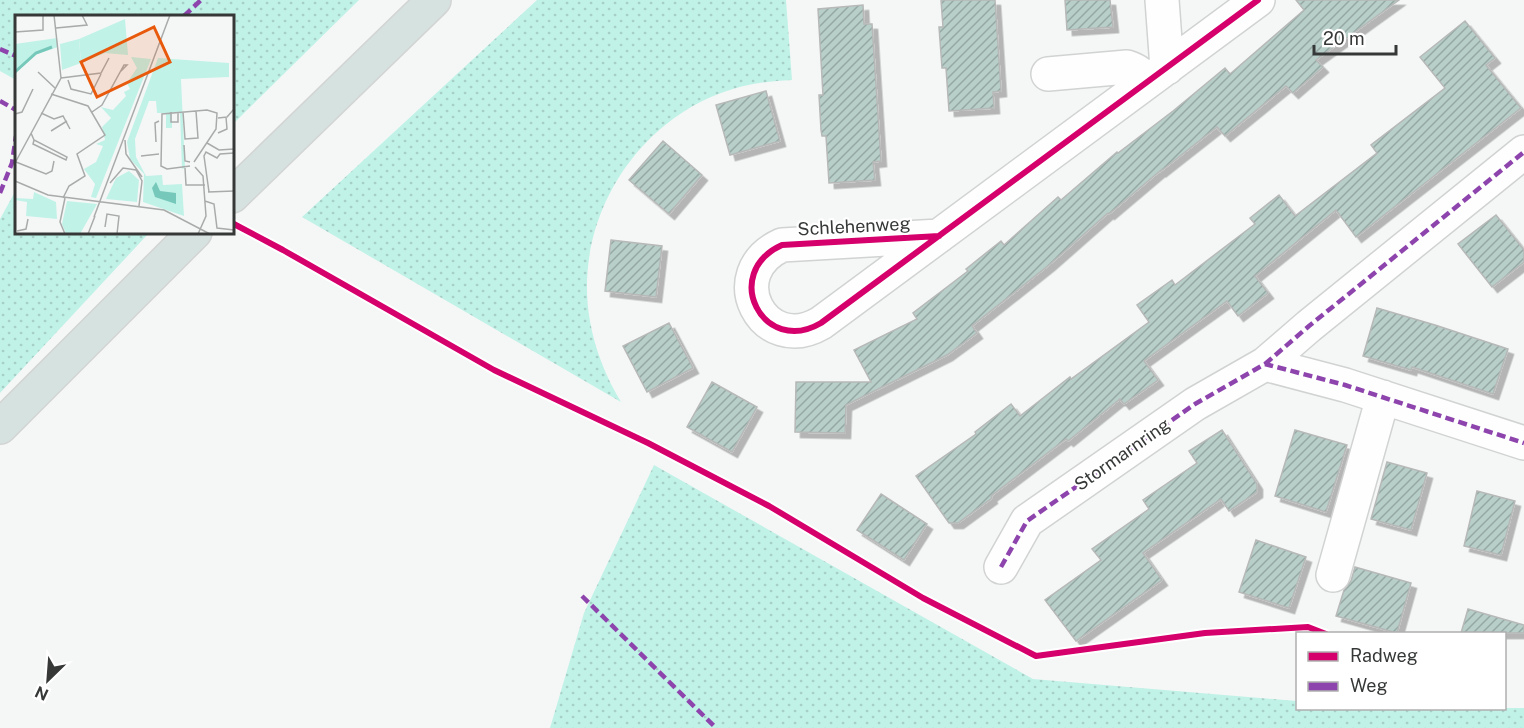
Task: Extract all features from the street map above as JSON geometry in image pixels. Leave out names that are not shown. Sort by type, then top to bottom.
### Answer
[{"type":"highway","points":[[234,194],[434,0]]},
{"type":"highway","points":[[0,427],[193,234]]},
{"type":"street","points":[[1048,74],[1127,67],[1157,75],[1162,0]]},
{"type":"street","name":"Schlehenweg","points":[[939,236],[783,245],[773,249],[758,263],[751,282],[754,303],[758,312],[773,326],[782,330],[802,331],[812,328],[939,236],[1258,0]]},
{"type":"street","name":"Stormarnring","points":[[1001,567],[1027,521],[1195,404],[1265,364],[1524,152]]},
{"type":"street","points":[[1265,364],[1345,385],[1524,443]]},
{"type":"street","points":[[1333,575],[1383,397]]},
{"type":"green space","points":[[0,0],[359,0],[234,123],[234,15],[15,15],[15,79],[0,71]]},
{"type":"green space","points":[[537,0],[786,0],[792,80],[747,85],[733,89],[698,103],[667,123],[640,149],[618,178],[602,211],[591,247],[587,284],[590,321],[602,363],[621,402],[302,217]]},
{"type":"green space","points":[[15,192],[15,234],[148,234],[0,393],[0,219]]},
{"type":"green space","points":[[654,465],[1033,679],[1296,701],[1296,710],[1506,710],[1506,708],[1524,708],[1524,728],[550,728],[584,613]]},
{"type":"building","points":[[941,0],[995,0],[1001,91],[993,92],[994,108],[949,111],[946,68],[942,68],[939,27],[943,27]]},
{"type":"building","points":[[1065,0],[1110,0],[1113,27],[1067,30]]},
{"type":"building","points":[[1296,0],[1399,0],[1316,60],[1323,67],[1293,93],[1286,86],[1225,136],[1217,127],[1161,170],[1049,265],[972,326],[977,333],[947,355],[846,405],[845,433],[795,432],[796,382],[871,382],[854,350],[917,319],[913,313],[968,271],[966,269],[1001,241],[1004,245],[1058,197],[1061,200],[1117,152],[1173,111],[1225,68],[1230,74],[1304,10]]},
{"type":"building","points":[[863,5],[864,24],[872,24],[881,161],[873,162],[875,180],[829,183],[826,136],[822,136],[821,130],[819,95],[823,95],[818,9]]},
{"type":"building","points":[[1465,21],[1495,58],[1486,65],[1521,108],[1356,237],[1336,210],[1255,276],[1268,293],[1238,316],[1227,301],[1144,361],[1158,380],[1124,404],[1120,399],[958,523],[949,523],[916,476],[976,434],[975,432],[1011,404],[1020,416],[1070,377],[1071,379],[1149,322],[1137,305],[1172,280],[1175,285],[1255,224],[1250,218],[1279,195],[1295,216],[1377,153],[1371,145],[1445,88],[1420,57]]},
{"type":"building","points":[[766,91],[780,141],[730,155],[716,105]]},
{"type":"building","points":[[663,141],[702,175],[669,214],[629,180]]},
{"type":"building","points":[[1496,215],[1524,250],[1524,262],[1492,287],[1458,244]]},
{"type":"building","points":[[611,240],[662,246],[656,297],[605,291]]},
{"type":"building","points":[[1377,308],[1508,349],[1493,394],[1412,367],[1411,370],[1363,356]]},
{"type":"building","points":[[669,323],[693,368],[647,392],[623,346]]},
{"type":"building","points":[[712,382],[757,407],[732,452],[687,427]]},
{"type":"building","points":[[1222,430],[1257,484],[1257,492],[1229,511],[1221,499],[1143,553],[1162,580],[1076,641],[1045,600],[1101,560],[1092,549],[1149,509],[1143,500],[1197,463],[1189,451]]},
{"type":"building","points":[[1295,430],[1347,445],[1326,512],[1275,496]]},
{"type":"building","points":[[1387,462],[1427,473],[1411,530],[1371,519]]},
{"type":"building","points":[[1477,491],[1515,501],[1501,555],[1464,546]]},
{"type":"building","points":[[881,494],[927,524],[904,560],[857,530]]},
{"type":"building","points":[[1256,540],[1306,557],[1289,608],[1239,592]]},
{"type":"building","points":[[1355,567],[1411,583],[1397,632],[1336,616],[1344,590],[1351,581]]},
{"type":"building","points":[[1468,609],[1524,625],[1524,633],[1461,632]]},
{"type":"marked path","points":[[185,15],[201,0]]},
{"type":"marked path","points":[[0,49],[15,56]]},
{"type":"marked path","points":[[0,101],[15,109]]},
{"type":"marked path","points":[[0,193],[12,163],[15,143]]},
{"type":"marked path","points":[[1265,364],[1524,152]]},
{"type":"marked path","points":[[1001,567],[1027,521],[1195,404],[1265,364],[1345,385],[1524,443]]},
{"type":"marked path","points":[[582,596],[716,728]]},
{"type":"cycle path","points":[[939,236],[782,245],[763,258],[754,274],[752,291],[756,307],[767,321],[782,329],[800,331],[821,323],[1258,0]]},
{"type":"cycle path","points":[[234,224],[494,370],[648,443],[769,506],[923,598],[1036,656],[1205,633],[1308,627],[1321,632]]}]
